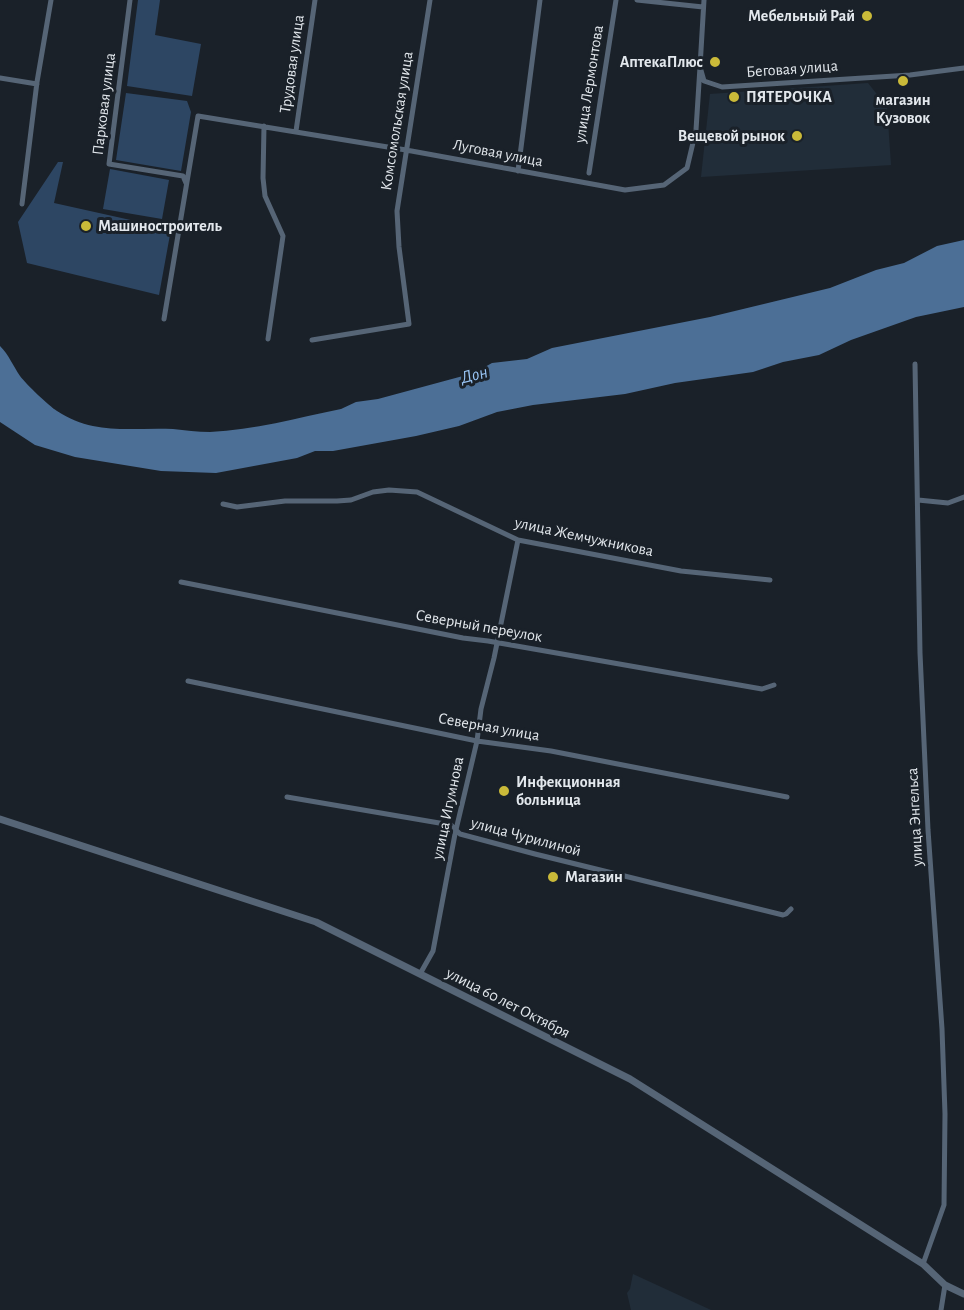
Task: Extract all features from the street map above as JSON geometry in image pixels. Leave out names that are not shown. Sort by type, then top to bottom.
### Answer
[{"type":"street","points":[[22,204],[51,0]]},
{"type":"street","name":"Парковая улица","points":[[130,0],[109,164],[183,176],[187,184]]},
{"type":"street","name":"Трудовая улица","points":[[296,131],[315,0]]},
{"type":"street","name":"Комсомольская улица","points":[[312,340],[409,324],[399,247],[397,211],[430,0]]},
{"type":"street","points":[[518,171],[540,0]]},
{"type":"street","name":"улица Лермонтова","points":[[588,173],[616,0]]},
{"type":"street","points":[[637,0],[703,7]]},
{"type":"street","points":[[700,67],[704,0]]},
{"type":"street","name":"Луговая улица","points":[[187,184],[198,116],[406,150],[625,190],[664,185],[687,168],[696,130],[700,67]]},
{"type":"street","name":"Беговая улица","points":[[700,67],[704,81],[722,87],[910,75],[964,68]]},
{"type":"street","points":[[0,78],[38,84]]},
{"type":"street","points":[[264,126],[265,196],[283,236],[268,339]]},
{"type":"street","points":[[164,320],[187,184]]},
{"type":"street","name":"улица Энгельса","points":[[915,364],[920,653],[945,1114],[944,1205],[923,1264]]},
{"type":"street","name":"улица Жемчужникова","points":[[223,504],[237,507],[285,501],[337,501],[351,500],[373,492],[389,490],[417,492],[518,540],[681,571],[770,580]]},
{"type":"street","points":[[918,500],[948,503],[964,497]]},
{"type":"street","name":"улица Игумнова","points":[[420,974],[433,951],[456,830],[477,741],[481,709],[518,540]]},
{"type":"street","name":"Северный переулок","points":[[181,582],[463,638],[762,689],[774,685]]},
{"type":"street","name":"Северная улица","points":[[188,681],[477,741],[551,751],[787,797]]},
{"type":"street","name":"улица Чурилиной","points":[[287,797],[451,825],[460,834],[535,855],[783,915],[791,909]]},
{"type":"street","name":"улица 60 лет Октября","points":[[0,819],[316,922],[630,1079],[923,1264],[945,1285],[964,1294]]},
{"type":"street","points":[[941,1310],[945,1285]]},
{"type":"shaded area","points":[[138,0],[160,0],[155,35],[201,44],[192,96],[127,86]]},
{"type":"shaded area","name":"Вещевой рынок","points":[[868,83],[887,107],[891,165],[701,177],[710,94]]},
{"type":"shaded area","points":[[126,93],[187,101],[191,112],[181,171],[116,160]]},
{"type":"shaded area","name":"Машиностроитель","points":[[58,162],[63,162],[54,203],[171,229],[159,295],[27,263],[18,222]]},
{"type":"shaded area","points":[[110,169],[169,180],[162,219],[103,209]]},
{"type":"shaded area","points":[[633,1274],[711,1310],[631,1310],[627,1293]]},
{"type":"water","name":"Дон","points":[[964,240],[964,307],[916,317],[851,340],[819,355],[783,362],[753,372],[675,383],[625,394],[533,405],[497,412],[459,426],[416,436],[333,451],[315,451],[297,458],[216,473],[161,471],[75,457],[35,445],[0,422],[0,346],[27,384],[53,408],[71,419],[114,429],[226,431],[341,409],[356,402],[378,399],[474,373],[492,363],[527,359],[552,348],[710,317],[830,288],[876,270],[904,263],[937,246]]},
{"type":"place","name":"Мебельный Рай","points":[[867,16]]},
{"type":"place","name":"АптекаПлюс","points":[[715,62]]},
{"type":"place","name":"магазин Кузовок","points":[[903,81]]},
{"type":"place","name":"ПЯТЕРОЧКА","points":[[734,97]]},
{"type":"place","name":"Вещевой рынок","points":[[797,136]]},
{"type":"place","name":"Машиностроитель","points":[[86,226]]},
{"type":"place","name":"Инфекционная больница","points":[[504,791]]},
{"type":"place","name":"Магазин","points":[[553,877]]}]
